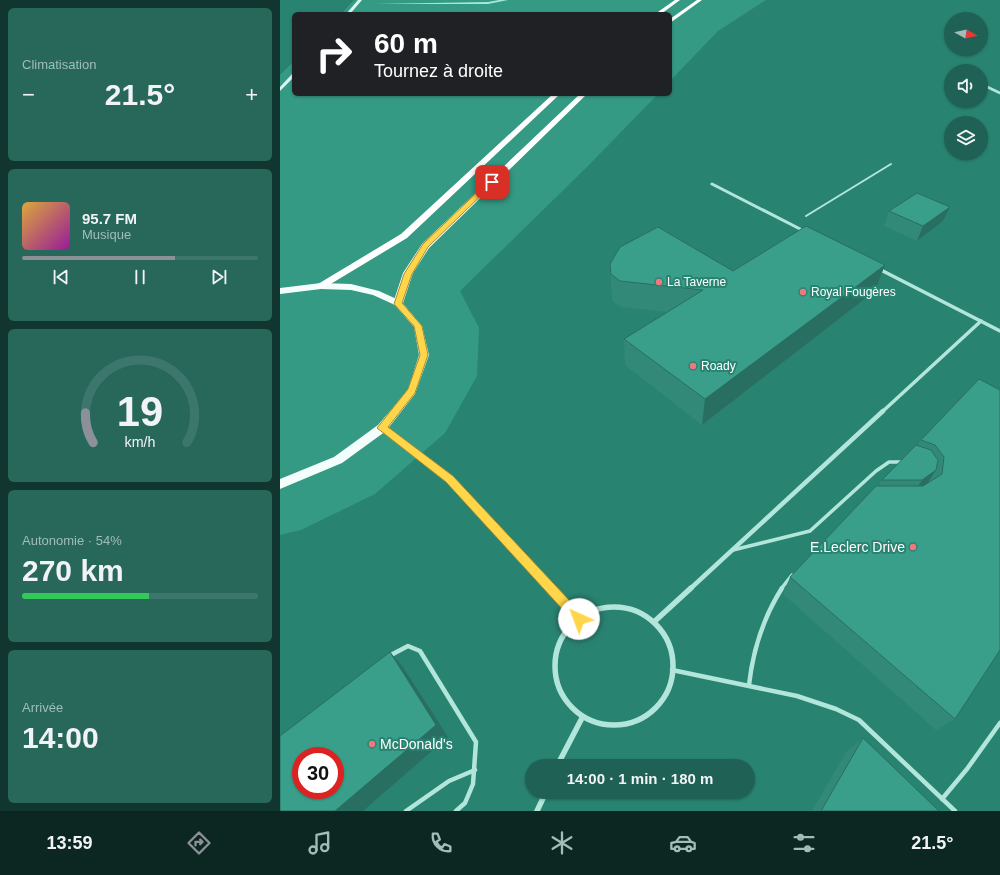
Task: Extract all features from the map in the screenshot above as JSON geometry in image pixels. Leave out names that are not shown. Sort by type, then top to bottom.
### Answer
[{"type":"highway","points":[[661,12],[678,0]]},
{"type":"highway","points":[[672,20],[700,0]]},
{"type":"highway","points":[[321,286],[404,236],[555,96]]},
{"type":"highway","points":[[398,304],[408,274],[425,246],[582,96]]},
{"type":"main road","points":[[350,12],[360,0]]},
{"type":"main road","points":[[280,90],[292,76]]},
{"type":"main road","points":[[280,291],[321,286],[351,287],[376,293],[398,304],[418,326],[424,355],[412,391],[382,428],[338,460],[280,484]]},
{"type":"street","points":[[988,87],[1000,93]]},
{"type":"street","points":[[712,184],[810,234]]},
{"type":"street","points":[[874,267],[1000,331]]},
{"type":"street","points":[[655,621],[981,321]]},
{"type":"street","points":[[382,428],[449,479],[579,619]]},
{"type":"street","points":[[610,606],[626,606],[641,611],[655,621],[665,635],[672,652],[672,670],[668,687],[659,703],[646,716],[630,724],[614,727],[597,725],[582,718],[568,704],[559,687],[556,668],[559,649],[567,633],[579,619],[594,610],[610,606]]},
{"type":"street","points":[[561,759],[582,718]]},
{"type":"street","points":[[537,811],[543,799]]},
{"type":"lane","points":[[806,216],[891,164]]},
{"type":"lane","points":[[731,550],[810,531],[876,471],[889,462],[898,461],[907,463]]},
{"type":"lane","points":[[749,685],[751,664],[770,603],[796,571]]},
{"type":"lane","points":[[384,662],[392,652],[408,646],[420,651],[476,742],[473,784],[465,803],[456,811]]},
{"type":"lane","points":[[672,670],[797,696],[836,709],[859,720],[955,811]]},
{"type":"lane","points":[[942,799],[967,769],[1000,723]]},
{"type":"lane","points":[[406,811],[448,781],[475,770]]},
{"type":"green space","points":[[354,0],[766,0],[718,31],[672,79],[672,12],[343,12]]},
{"type":"green space","points":[[292,63],[292,96],[656,96],[588,166],[460,291],[479,328],[477,376],[445,433],[375,494],[301,530],[280,535],[280,75]]},
{"type":"building","points":[[917,193],[950,207],[923,226],[889,211]]},
{"type":"building","points":[[806,226],[885,265],[705,399],[624,339],[703,290],[620,281],[611,274],[610,264],[620,247],[658,227],[733,271]]},
{"type":"building","name":"E.Leclerc Drive","points":[[979,379],[1000,390],[1000,650],[955,719],[790,577],[876,486],[923,486],[942,474],[944,457],[935,445],[921,440]]},
{"type":"building","points":[[916,445],[931,450],[938,460],[936,470],[922,480],[882,480]]},
{"type":"building","name":"McDonald's","points":[[390,652],[436,725],[335,811],[280,811],[280,736]]},
{"type":"building","points":[[863,738],[939,811],[821,811]]},
{"type":"waterway","points":[[328,0],[333,1]]},
{"type":"waterway","points":[[377,4],[488,3],[506,0]]},
{"type":"place","name":"La Taverne","points":[[659,282]]},
{"type":"place","name":"Royal Fougères","points":[[803,292]]},
{"type":"place","name":"Roady","points":[[693,366]]},
{"type":"place","name":"E.Leclerc Drive","points":[[913,547]]},
{"type":"place","name":"McDonald's","points":[[372,744]]},
{"type":"route","points":[[492,182],[425,246],[408,274],[398,304],[418,326],[424,355],[412,391],[382,428],[449,479],[579,619]]}]
